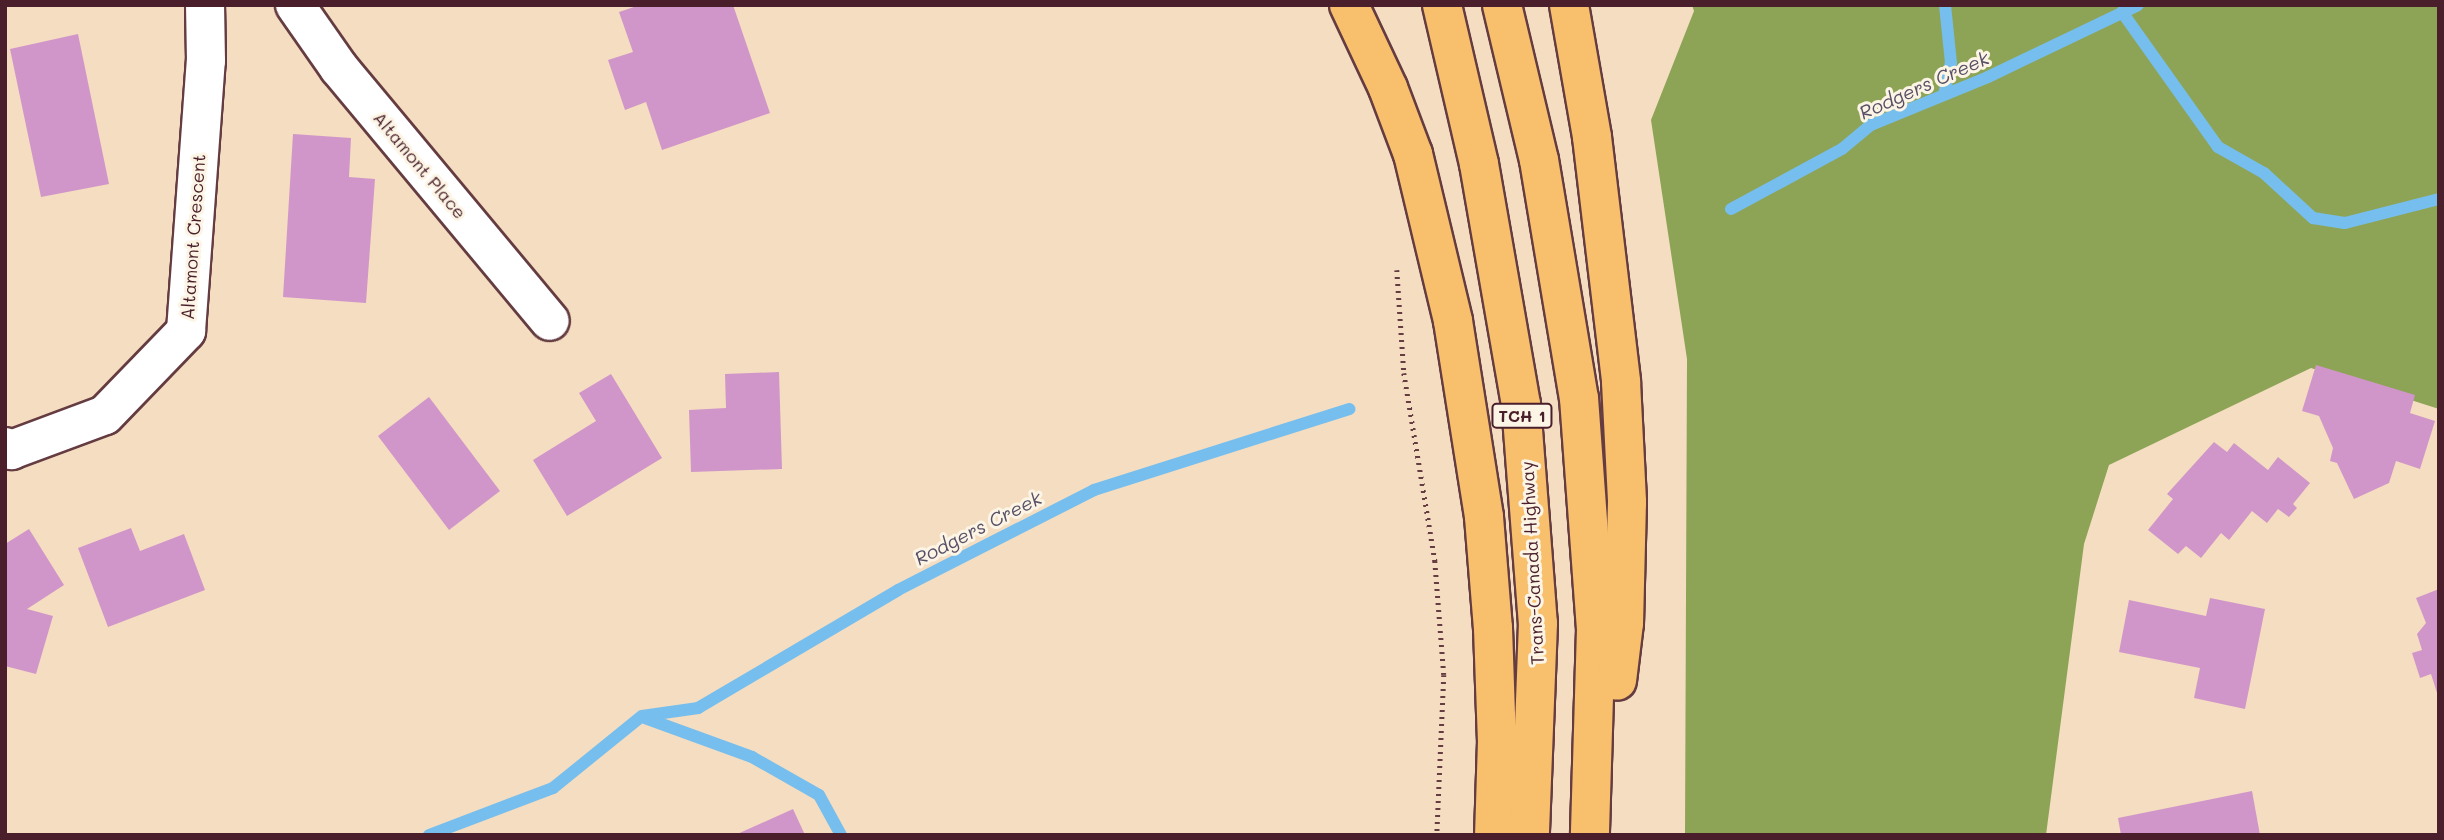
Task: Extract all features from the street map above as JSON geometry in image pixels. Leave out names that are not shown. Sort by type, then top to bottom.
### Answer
[{"type":"highway","points":[[1349,5],[1388,88],[1413,155],[1453,321],[1484,517],[1493,628],[1497,741],[1494,835]]},
{"type":"highway","name":"Trans-Canada Highway","points":[[1442,5],[1500,269],[1526,454],[1538,623],[1530,835]]},
{"type":"highway","name":"TCH 1","points":[[1503,5],[1539,160],[1579,398],[1597,629],[1592,835]]},
{"type":"highway","points":[[1569,5],[1607,253],[1627,502],[1624,623],[1592,835]]},
{"type":"street","name":"Altamont Crescent","points":[[5,447],[11,450],[105,415],[186,331],[206,61],[205,5]]},
{"type":"street","name":"Altamont Place","points":[[295,5],[339,68],[550,321]]},
{"type":"path","points":[[1396,262],[1407,397],[1435,561],[1444,675],[1437,835]]},
{"type":"green space","points":[[1692,5],[2439,5],[2439,409],[2311,368],[2109,465],[2084,544],[2046,835],[1685,835],[1687,359],[1651,120],[1694,11]]},
{"type":"building","points":[[640,5],[733,5],[770,113],[662,150],[646,102],[625,110],[608,60],[633,52],[619,12]]},
{"type":"building","points":[[78,34],[109,184],[41,197],[10,49]]},
{"type":"building","points":[[293,134],[351,138],[349,177],[375,179],[366,303],[283,297]]},
{"type":"building","points":[[2316,365],[2415,395],[2410,413],[2435,421],[2420,469],[2396,461],[2389,483],[2354,499],[2337,463],[2330,461],[2333,448],[2319,416],[2302,411]]},
{"type":"building","points":[[779,372],[782,469],[691,472],[689,410],[726,408],[725,374]]},
{"type":"building","points":[[611,374],[662,458],[567,516],[533,460],[596,421],[579,393]]},
{"type":"building","points":[[429,397],[500,491],[449,530],[378,436]]},
{"type":"building","points":[[2214,442],[2227,452],[2234,443],[2268,470],[2278,457],[2310,483],[2293,504],[2297,508],[2289,517],[2278,509],[2267,523],[2252,511],[2229,540],[2221,533],[2201,558],[2186,546],[2178,554],[2148,530],[2173,499],[2167,494]]},
{"type":"building","points":[[131,528],[140,551],[184,534],[205,590],[108,627],[78,548]]},
{"type":"building","points":[[29,529],[64,585],[27,609],[53,616],[36,674],[5,666],[5,544]]},
{"type":"building","points":[[2439,589],[2438,696],[2431,674],[2420,678],[2412,653],[2422,650],[2417,634],[2426,623],[2416,598]]},
{"type":"building","points":[[2210,598],[2265,609],[2245,709],[2194,698],[2200,668],[2119,652],[2129,600],[2206,616]]},
{"type":"building","points":[[2252,791],[2260,835],[2121,835],[2118,818]]},
{"type":"building","points":[[793,809],[805,835],[735,835]]},
{"type":"waterway","points":[[1944,95],[1951,63],[1945,5]]},
{"type":"waterway","name":"Rodgers Creek","points":[[1731,209],[1842,149],[1871,125],[1988,77],[2138,5]]},
{"type":"waterway","points":[[2122,12],[2218,147],[2264,173],[2313,218],[2345,223],[2439,199]]},
{"type":"waterway","name":"Rodgers Creek","points":[[429,835],[553,788],[642,716],[698,708],[898,590],[1094,490],[1349,409]]},
{"type":"waterway","name":"Rodgers Creek","points":[[645,718],[752,757],[819,795],[841,835]]}]
